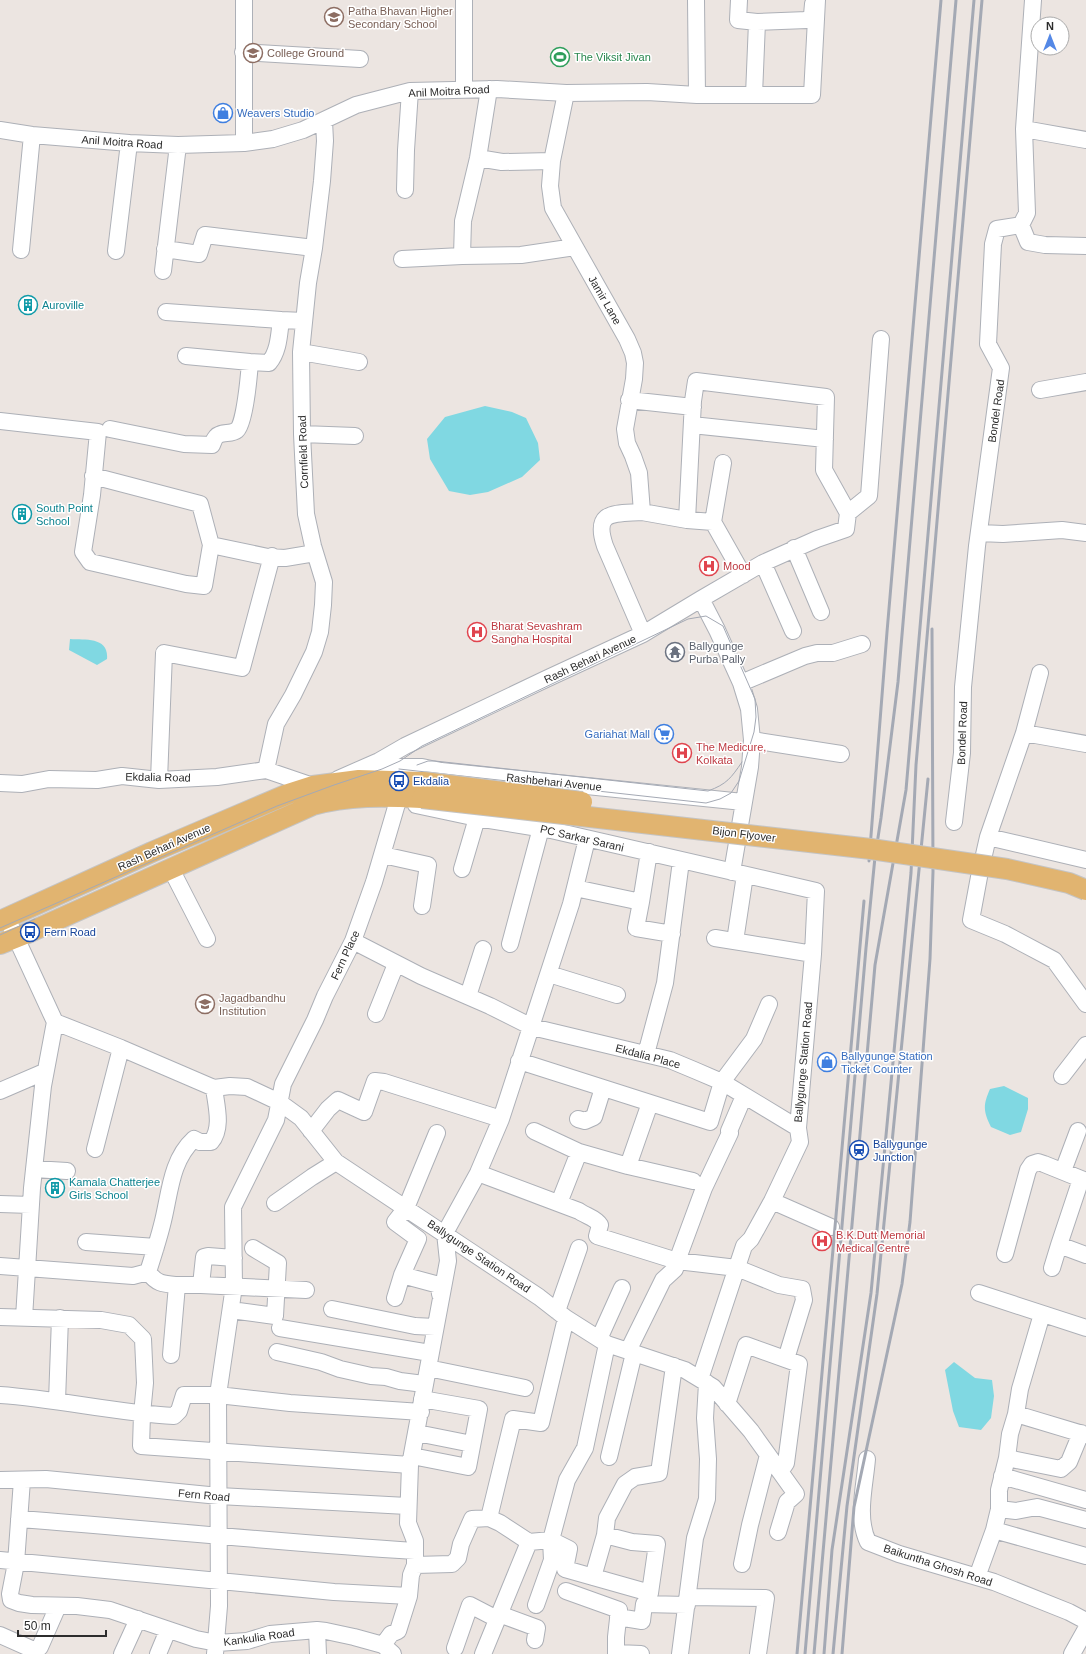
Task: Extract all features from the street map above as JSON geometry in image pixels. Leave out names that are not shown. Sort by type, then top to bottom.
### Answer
[{"type":"main road","name":"Rash Behari Avenue","points":[[8,941],[171,869],[319,794],[359,780],[409,792]]},
{"type":"main road","points":[[319,794],[345,799],[409,792]]},
{"type":"main road","name":"Bijon Flyover","points":[[409,792],[881,837],[1009,856],[1074,870],[1086,876]]},
{"type":"main road","name":"Bijon Flyover","points":[[409,792],[871,849],[1007,869],[1069,883],[1086,890]]},
{"type":"main road","name":"Rash Behari Avenue","points":[[4,919],[266,803],[319,794]]},
{"type":"street","points":[[244,0],[244,143]]},
{"type":"street","points":[[464,0],[464,89]]},
{"type":"street","points":[[691,94],[696,0]]},
{"type":"street","points":[[739,0],[738,20],[757,22],[807,20],[812,15],[813,0]]},
{"type":"street","name":"Anil Moitra Road","points":[[0,130],[32,135],[129,143],[178,145],[244,143],[303,130],[356,105],[410,91],[489,89],[566,93],[647,92],[812,95],[817,0]]},
{"type":"street","points":[[1033,0],[1024,129],[1027,213],[1021,225],[1028,242],[1045,245],[1086,246]]},
{"type":"street","points":[[754,95],[757,22]]},
{"type":"street","points":[[686,44],[691,94]]},
{"type":"street","points":[[243,52],[360,59]]},
{"type":"street","points":[[462,256],[463,221],[478,158],[489,89]]},
{"type":"street","points":[[405,190],[410,91]]},
{"type":"street","name":"Jamir Lane","points":[[566,93],[552,161],[550,186],[553,208],[627,339],[633,353],[635,362],[634,379],[629,400],[625,429],[627,443],[638,473],[642,512]]},
{"type":"street","name":"Cornfield Road","points":[[266,770],[276,724],[293,695],[314,652],[320,632],[324,582],[315,553],[306,514],[302,434],[301,352],[325,141],[324,121]]},
{"type":"street","points":[[1024,129],[1086,140]]},
{"type":"street","points":[[21,250],[32,135]]},
{"type":"street","points":[[116,251],[129,143]]},
{"type":"street","points":[[163,270],[178,145]]},
{"type":"street","points":[[478,158],[502,162],[552,161]]},
{"type":"street","name":"Bondel Road","points":[[954,822],[962,753],[964,687],[979,533],[1002,368],[988,344],[993,244],[997,229],[1021,225]]},
{"type":"street","points":[[165,249],[199,254],[205,235],[314,248]]},
{"type":"street","points":[[402,259],[521,255],[575,247]]},
{"type":"street","points":[[166,312],[304,321]]},
{"type":"street","points":[[186,356],[250,362],[269,362],[274,357],[278,343],[281,320]]},
{"type":"street","points":[[687,520],[693,407],[696,381],[826,397],[824,470],[847,521],[869,496],[881,339]]},
{"type":"street","points":[[301,352],[359,362]]},
{"type":"street","points":[[110,429],[184,444],[212,445],[216,436],[237,430],[241,423],[246,400],[250,362]]},
{"type":"street","points":[[1040,390],[1086,382]]},
{"type":"street","points":[[629,400],[693,407]]},
{"type":"street","points":[[0,421],[98,432],[83,552],[90,562],[186,584],[204,586],[211,545],[200,504],[93,476]]},
{"type":"street","points":[[692,425],[824,439]]},
{"type":"street","points":[[302,434],[355,436]]},
{"type":"street","points":[[723,463],[713,522],[743,575]]},
{"type":"street","points":[[643,634],[605,546],[601,534],[603,520],[611,514],[642,512],[687,520],[713,522]]},
{"type":"street","name":"Rash Behari Avenue","points":[[319,794],[366,767],[448,726],[643,634],[763,563],[816,538],[847,521]]},
{"type":"street","points":[[979,533],[1003,534],[1062,530],[1086,533]]},
{"type":"street","points":[[211,545],[268,557],[272,556],[285,558],[315,553]]},
{"type":"street","points":[[794,548],[821,612]]},
{"type":"street","points":[[159,780],[164,653],[242,668],[272,556]]},
{"type":"street","points":[[763,563],[793,631]]},
{"type":"street","points":[[701,599],[741,683],[749,709],[752,740],[750,767],[743,802],[735,941]]},
{"type":"street","points":[[741,683],[805,656],[817,653],[833,653],[862,644]]},
{"type":"street","points":[[1040,673],[1024,733],[988,837],[971,920],[1005,934],[1054,960],[1086,1004]]},
{"type":"street","points":[[1024,733],[1086,744]]},
{"type":"street","points":[[752,740],[841,754]]},
{"type":"street","name":"Rashbehari Avenue","points":[[366,767],[422,767],[441,771],[743,802]]},
{"type":"street","name":"Ekdalia Road","points":[[0,783],[22,784],[50,780],[97,780],[122,776],[159,780],[217,777],[266,770],[319,794]]},
{"type":"street","name":"PC Sarkar Sarani","points":[[409,792],[477,818],[541,828],[816,891]]},
{"type":"street","name":"Fern Place","points":[[216,1648],[219,1582],[218,1395],[234,1286],[233,1207],[276,1120],[283,1084],[353,941],[383,855],[409,792]]},
{"type":"street","points":[[462,869],[477,818]]},
{"type":"street","points":[[510,944],[541,828]]},
{"type":"street","points":[[988,837],[1086,860]]},
{"type":"street","points":[[388,1650],[391,1634],[398,1631],[409,1596],[411,1575],[415,1558],[415,1541],[408,1522],[407,1506],[411,1461],[448,1261],[445,1233],[478,1173],[501,1118],[549,974],[575,888],[587,839]]},
{"type":"street","points":[[649,852],[636,928],[672,934]]},
{"type":"street","points":[[383,855],[428,865],[422,906]]},
{"type":"street","points":[[646,1054],[665,983],[681,860]]},
{"type":"street","points":[[171,869],[207,939]]},
{"type":"street","points":[[575,888],[641,902]]},
{"type":"street","name":"Ballygunge Station Road","points":[[703,1381],[736,1268],[744,1246],[750,1239],[772,1200],[800,1142],[798,1128],[813,954],[816,891]]},
{"type":"street","points":[[4,919],[8,941],[55,1022],[122,1048],[214,1088],[217,1114],[216,1136],[211,1142],[200,1142],[194,1139],[182,1151],[171,1184],[148,1272]]},
{"type":"street","points":[[715,938],[813,954]]},
{"type":"street","name":"Ekdalia Place","points":[[353,941],[396,964],[468,996],[532,1027],[670,1060],[722,1082],[798,1128]]},
{"type":"street","points":[[468,996],[483,949]]},
{"type":"street","points":[[376,1014],[396,964]]},
{"type":"street","points":[[549,974],[617,995]]},
{"type":"street","points":[[519,1061],[710,1122],[722,1082],[754,1039],[769,1004]]},
{"type":"street","points":[[24,1318],[31,1205],[44,1072],[55,1022]]},
{"type":"street","points":[[1062,1076],[1086,1045]]},
{"type":"street","points":[[95,1149],[122,1048]]},
{"type":"street","points":[[0,1091],[44,1072]]},
{"type":"street","points":[[311,1131],[328,1109],[338,1100],[364,1112],[375,1081],[384,1082],[501,1118]]},
{"type":"street","name":"Ballygunge Station Road","points":[[214,1088],[230,1086],[247,1087],[279,1102],[301,1118],[336,1162],[445,1233],[603,1341],[685,1370],[713,1387],[751,1430],[796,1494],[786,1502],[778,1532]]},
{"type":"street","points":[[578,1119],[585,1121],[594,1117],[603,1088]]},
{"type":"street","points":[[609,1457],[631,1352],[663,1280],[675,1269],[676,1261],[704,1188],[730,1133],[728,1131],[744,1096]]},
{"type":"street","points":[[628,1166],[650,1103]]},
{"type":"street","points":[[534,1131],[579,1152],[628,1166],[693,1181]]},
{"type":"street","points":[[1063,1171],[1078,1131]]},
{"type":"street","points":[[395,1298],[402,1275],[418,1239],[395,1222],[406,1208],[437,1133]]},
{"type":"street","points":[[559,1203],[579,1152]]},
{"type":"street","points":[[275,1204],[312,1177],[336,1162]]},
{"type":"street","points":[[1005,1254],[1030,1166],[1034,1162],[1038,1162],[1083,1180],[1052,1268]]},
{"type":"street","points":[[34,1169],[67,1171]]},
{"type":"street","points":[[478,1173],[570,1206],[587,1217],[597,1220],[600,1225],[597,1236],[676,1261],[736,1268],[778,1286],[802,1289],[804,1300],[786,1359]]},
{"type":"street","points":[[772,1200],[831,1227]]},
{"type":"street","points":[[0,1204],[31,1205]]},
{"type":"street","points":[[86,1242],[156,1246]]},
{"type":"street","points":[[1059,1245],[1086,1256]]},
{"type":"street","points":[[231,1310],[275,1316],[278,1263],[253,1248]]},
{"type":"street","points":[[489,1518],[513,1419],[541,1423],[562,1314],[579,1248]]},
{"type":"street","points":[[201,1285],[204,1257],[234,1258]]},
{"type":"street","points":[[0,1266],[133,1276],[148,1272]]},
{"type":"street","points":[[148,1272],[154,1280],[165,1284],[306,1290]]},
{"type":"street","points":[[402,1275],[439,1285],[441,1295]]},
{"type":"street","points":[[171,1355],[177,1285]]},
{"type":"street","points":[[536,1604],[552,1560],[551,1540],[567,1480],[585,1448],[603,1341],[622,1288]]},
{"type":"street","points":[[979,1294],[1086,1328]]},
{"type":"street","points":[[332,1309],[415,1326],[435,1327]]},
{"type":"street","points":[[977,1577],[994,1530],[999,1509],[999,1490],[1007,1458],[1010,1434],[1016,1414],[1020,1389],[1042,1314]]},
{"type":"street","points":[[0,1317],[101,1320],[129,1325],[143,1339],[145,1383],[142,1414],[141,1446],[218,1452],[411,1461],[468,1466],[479,1409],[423,1398],[290,1403],[218,1395],[184,1396],[179,1410],[174,1416],[142,1414],[57,1401],[0,1395]]},
{"type":"street","points":[[57,1401],[60,1318]]},
{"type":"street","points":[[280,1328],[429,1361],[525,1388]]},
{"type":"street","points":[[727,1404],[746,1345],[798,1364],[786,1463],[780,1472]]},
{"type":"street","points":[[277,1352],[321,1362],[340,1369],[400,1381],[423,1398]]},
{"type":"street","points":[[593,1576],[605,1535],[607,1518],[625,1484],[635,1476],[659,1473],[674,1366]]},
{"type":"street","points":[[680,1654],[695,1538],[707,1499],[708,1460],[703,1381]]},
{"type":"street","points":[[1007,1458],[1061,1469],[1069,1462],[1084,1434],[1016,1414]]},
{"type":"street","points":[[417,1433],[472,1444]]},
{"type":"street","points":[[742,1564],[750,1525],[768,1455]]},
{"type":"street","name":"Baikuntha Ghosh Road","points":[[868,1459],[862,1514],[864,1535],[868,1542],[899,1554],[977,1577],[1069,1612],[1086,1621]]},
{"type":"street","points":[[1002,1476],[1086,1500]]},
{"type":"street","name":"Fern Road","points":[[0,1480],[46,1480],[219,1496],[407,1506]]},
{"type":"street","points":[[16,1563],[22,1480]]},
{"type":"street","points":[[999,1509],[1016,1511],[1037,1507],[1086,1520]]},
{"type":"street","points":[[19,1519],[219,1537],[415,1558],[452,1564],[458,1558],[461,1544],[472,1519],[489,1518],[500,1523],[529,1542],[551,1540],[569,1549],[565,1569],[650,1593],[657,1544],[632,1542],[605,1535]]},
{"type":"street","points":[[994,1530],[1086,1556]]},
{"type":"street","points":[[483,1654],[529,1542]]},
{"type":"street","points":[[0,1560],[16,1563],[219,1582],[334,1592],[409,1596]]},
{"type":"street","name":"Kankulia Road","points":[[16,1563],[10,1594],[11,1600],[19,1603],[32,1605],[77,1606],[110,1610],[196,1639],[216,1648],[248,1647],[270,1634],[317,1630],[354,1637],[388,1650]]},
{"type":"street","points":[[566,1591],[618,1610],[616,1653],[641,1654]]},
{"type":"street","points":[[618,1617],[642,1621],[644,1604],[766,1598],[758,1654]]},
{"type":"street","points":[[455,1648],[470,1605],[498,1616],[537,1628],[535,1640]]},
{"type":"street","points":[[0,1635],[35,1652],[40,1647],[58,1606]]},
{"type":"street","points":[[122,1654],[138,1619]]},
{"type":"street","points":[[1072,1654],[1086,1629]]},
{"type":"street","points":[[158,1654],[168,1630]]},
{"type":"street","points":[[317,1630],[318,1654]]},
{"type":"water","points":[[485,406],[512,412],[526,418],[538,443],[540,460],[522,477],[488,492],[470,495],[449,491],[430,459],[427,439],[445,417]]},
{"type":"water","points":[[70,639],[89,640],[100,643],[107,652],[107,659],[97,665],[69,650]]},
{"type":"water","points":[[1004,1086],[1028,1098],[1028,1109],[1021,1132],[1010,1135],[991,1127],[985,1112],[986,1099],[990,1089]]},
{"type":"water","points":[[954,1362],[975,1378],[992,1380],[994,1396],[991,1418],[981,1430],[959,1427],[953,1411],[945,1370]]},
{"type":"tram line","points":[[0,928],[277,806],[382,769],[400,761],[422,746],[688,619],[706,616],[723,626],[755,699],[756,717],[754,732],[739,781],[731,793],[720,799],[706,803],[399,769]]},
{"type":"tram line","points":[[417,765],[428,761],[435,761],[708,791],[720,786],[728,780],[742,762]]},
{"type":"tram line","points":[[0,935],[35,919]]},
{"type":"railway","points":[[869,861],[941,0]]},
{"type":"railway","points":[[805,1654],[866,948],[875,857],[898,682],[956,0]]},
{"type":"railway","points":[[814,1654],[875,965],[906,790],[974,0]]},
{"type":"railway","points":[[824,1654],[832,1550],[871,1293],[911,873],[916,765],[982,0]]},
{"type":"railway","points":[[842,1654],[854,1507],[902,1284],[910,1222],[930,959],[933,872],[932,629]]},
{"type":"railway","points":[[833,1654],[847,1506],[877,1294],[928,779]]},
{"type":"railway","points":[[797,1654],[864,901]]},
{"type":"place","name":"Patha Bhavan Higher Secondary School","points":[[334,17]]},
{"type":"place","name":"College Ground","points":[[253,53]]},
{"type":"place","name":"The Viksit Jivan","points":[[560,57]]},
{"type":"place","name":"Weavers Studio","points":[[223,113]]},
{"type":"place","name":"Auroville","points":[[28,305]]},
{"type":"place","name":"South Point School","points":[[22,514]]},
{"type":"place","name":"Mood","points":[[709,566]]},
{"type":"place","name":"Bharat Sevashram Sangha Hospital","points":[[477,632]]},
{"type":"place","name":"Ballygunge Purba Pally","points":[[675,652]]},
{"type":"place","name":"Gariahat Mall","points":[[664,734]]},
{"type":"place","name":"The Medicure, Kolkata","points":[[682,753]]},
{"type":"place","name":"Ekdalia","points":[[399,781]]},
{"type":"place","name":"Fern Road","points":[[30,932]]},
{"type":"place","name":"Jagadbandhu Institution","points":[[205,1004]]},
{"type":"place","name":"Ballygunge Station Ticket Counter","points":[[827,1062]]},
{"type":"place","name":"Ballygunge Junction","points":[[859,1150]]},
{"type":"place","name":"Kamala Chatterjee Girls School","points":[[55,1188]]},
{"type":"place","name":"B.K.Dutt Memorial Medical Centre","points":[[822,1241]]}]
